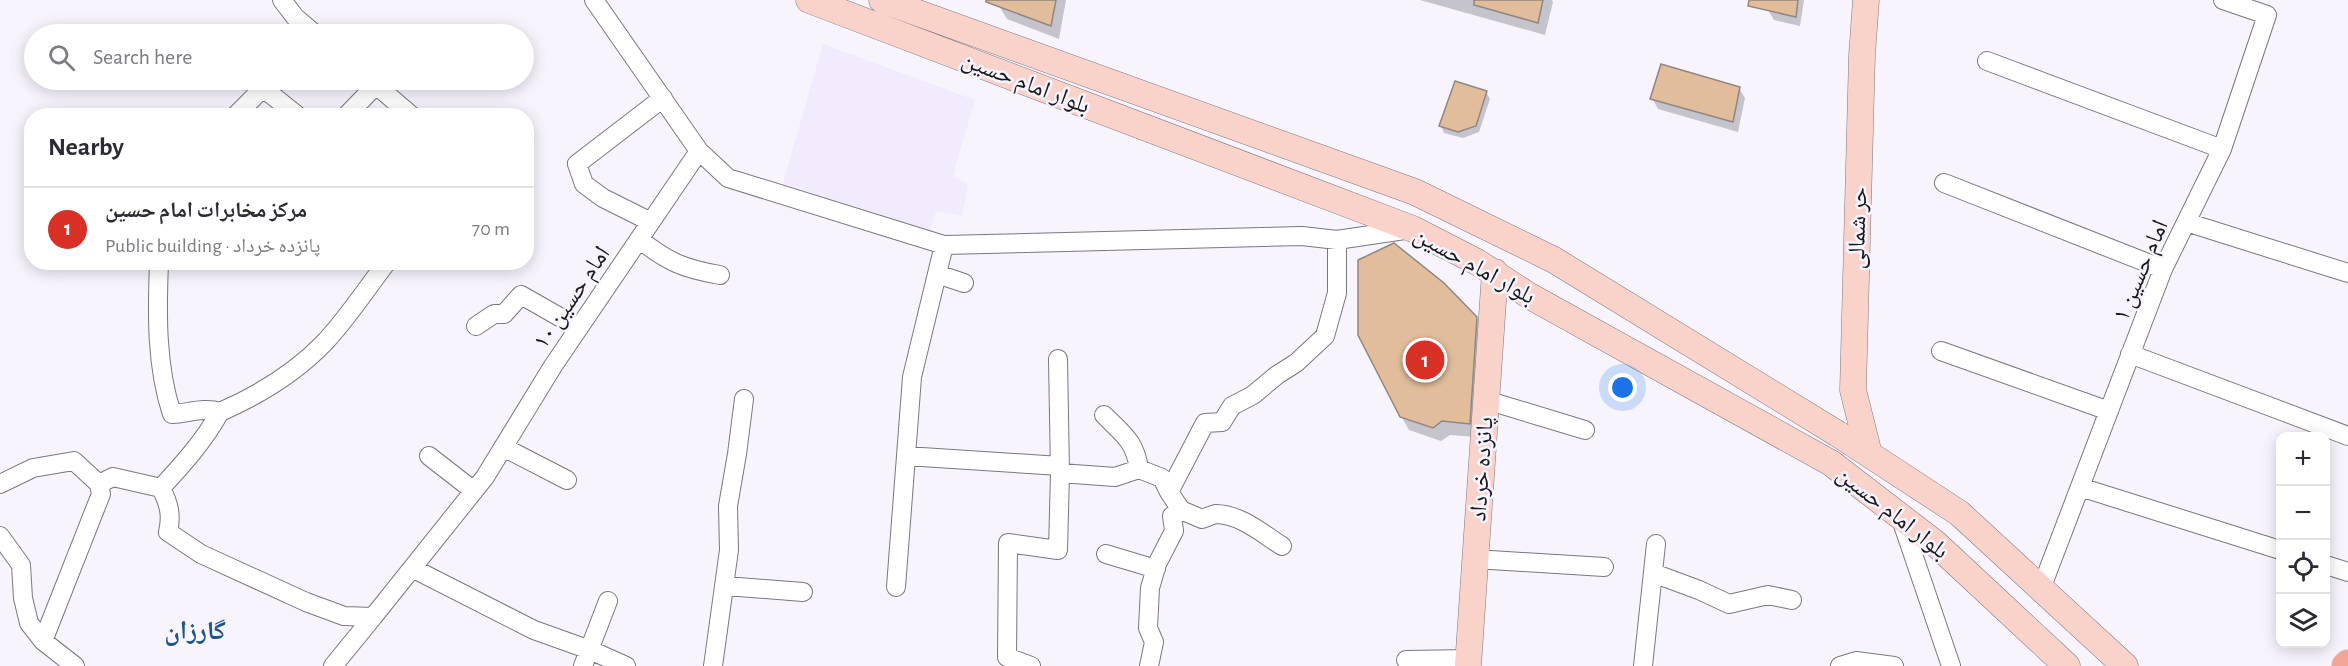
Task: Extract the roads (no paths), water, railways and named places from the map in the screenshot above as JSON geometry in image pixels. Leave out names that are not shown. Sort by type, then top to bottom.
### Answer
[{"type":"main road","name":"بلوار امام حسین","points":[[882,0],[1415,192],[1554,260],[1869,454],[1959,513],[2126,666]]},
{"type":"main road","name":"حر شمالی","points":[[1866,0],[1862,55],[1853,390],[1869,454]]},
{"type":"main road","name":"بلوار امام حسین","points":[[817,2],[1413,229],[1831,463],[1935,543],[2067,666]]},
{"type":"main road","name":"پانزده خرداد","points":[[1469,662],[1495,273]]},
{"type":"street","points":[[282,0],[294,17],[303,24]]},
{"type":"street","points":[[594,0],[699,151],[728,178],[944,244],[1302,236],[1337,240],[1413,229]]},
{"type":"street","name":"امام حسین ۱","points":[[2041,589],[2163,269],[2222,149],[2267,15],[2223,0]]},
{"type":"street","points":[[1987,61],[2222,149]]},
{"type":"street","points":[[243,108],[261,90]]},
{"type":"street","points":[[266,90],[288,108]]},
{"type":"street","points":[[352,108],[367,90]]},
{"type":"street","points":[[382,90],[403,108]]},
{"type":"street","points":[[651,222],[603,198],[584,184],[577,164],[663,98]]},
{"type":"street","name":"امام حسین ۱۰","points":[[333,666],[474,491],[579,328],[699,151]]},
{"type":"street","points":[[1944,183],[2163,269]]},
{"type":"street","points":[[2186,222],[2348,273]]},
{"type":"street","points":[[639,239],[661,257],[690,270],[720,275]]},
{"type":"street","points":[[1169,492],[1205,423],[1222,422],[1232,406],[1253,395],[1296,363],[1325,336],[1337,293],[1337,240]]},
{"type":"street","points":[[896,587],[912,377],[944,244]]},
{"type":"street","points":[[159,270],[159,338],[165,392],[172,414],[208,409],[220,412]]},
{"type":"street","points":[[161,488],[189,458],[220,412],[249,400],[295,369],[325,342],[381,270]]},
{"type":"street","points":[[937,274],[964,283]]},
{"type":"street","points":[[476,326],[494,314],[504,314],[521,295],[579,328]]},
{"type":"street","points":[[1941,351],[2109,411]]},
{"type":"street","points":[[2130,354],[2348,436]]},
{"type":"street","points":[[1031,666],[1007,657],[1008,543],[1058,550],[1060,470],[1058,359]]},
{"type":"street","points":[[713,666],[726,586],[729,550],[728,506],[744,399]]},
{"type":"street","points":[[1486,400],[1585,430]]},
{"type":"street","points":[[1104,415],[1129,440],[1136,452],[1139,469]]},
{"type":"street","points":[[503,447],[567,480]]},
{"type":"street","points":[[429,456],[474,491]]},
{"type":"street","points":[[906,456],[1114,477],[1139,469],[1162,478],[1181,510],[1202,519],[1214,514],[1230,516],[1282,546]]},
{"type":"street","points":[[0,484],[33,468],[74,461],[99,484],[101,494],[43,641]]},
{"type":"street","points":[[99,484],[113,477],[161,488]]},
{"type":"street","points":[[2080,487],[2276,549]]},
{"type":"street","points":[[161,488],[169,504],[171,520],[168,532],[201,554],[344,616],[373,617]]},
{"type":"street","points":[[1149,666],[1154,642],[1148,627],[1150,588],[1156,569],[1174,531],[1172,516],[1181,510]]},
{"type":"street","points":[[1900,516],[1951,666]]},
{"type":"street","points":[[0,536],[21,565],[23,598],[29,622],[43,641],[75,666]]},
{"type":"street","points":[[1643,666],[1656,544]]},
{"type":"street","points":[[1107,554],[1156,569]]},
{"type":"street","points":[[1475,559],[1604,567]]},
{"type":"street","points":[[2330,567],[2348,572]]},
{"type":"street","points":[[412,568],[587,658],[626,666]]},
{"type":"street","points":[[1653,573],[1729,604],[1768,595],[1792,600]]},
{"type":"street","points":[[726,586],[803,592]]},
{"type":"street","points":[[587,658],[608,601]]},
{"type":"street","points":[[1406,660],[1469,662]]},
{"type":"street","points":[[1840,666],[1856,661],[1894,666]]},
{"type":"place","name":"مرکز مخابرات امام حسین","points":[[1425,360]]},
{"type":"district","name":"گارزان","points":[[195,630]]}]
